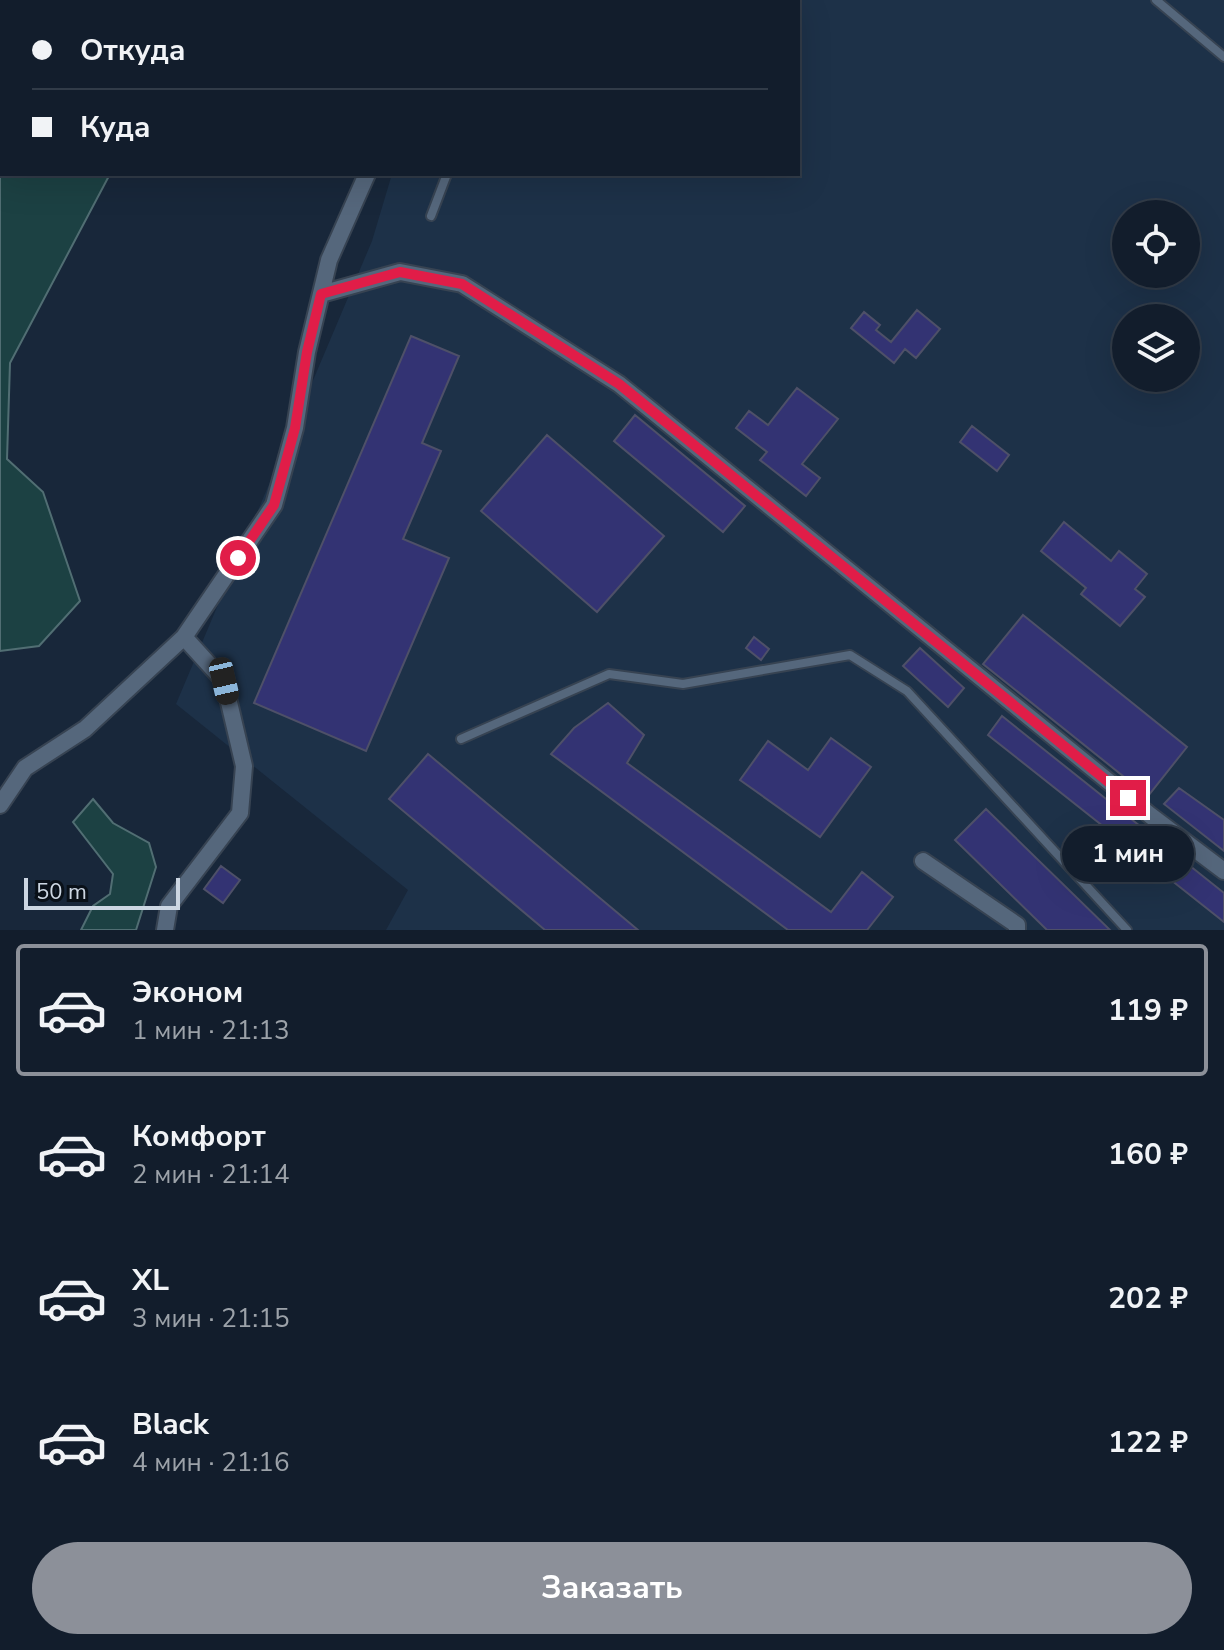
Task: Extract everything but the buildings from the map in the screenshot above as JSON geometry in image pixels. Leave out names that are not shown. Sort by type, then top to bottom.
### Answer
[{"type":"street","points":[[0,805],[25,768],[85,729],[184,637],[274,505],[295,428],[307,352],[329,260],[366,176]]},
{"type":"street","points":[[321,294],[400,272],[462,284],[619,384],[1139,807],[1224,871]]},
{"type":"street","points":[[165,930],[169,906],[240,813],[244,766],[224,681],[184,637]]},
{"type":"street","points":[[923,861],[1017,925],[1017,930]]},
{"type":"lane","points":[[1156,0],[1224,57]]},
{"type":"lane","points":[[431,216],[446,176]]},
{"type":"lane","points":[[461,739],[609,674],[683,684],[850,655],[907,691],[1127,930]]},
{"type":"shaded area","points":[[800,0],[1224,0],[1224,930],[386,930],[408,890],[176,704],[372,241],[391,176],[800,176]]},
{"type":"shaded area","points":[[0,176],[109,176],[10,363],[7,459],[43,492],[80,601],[39,646],[0,651]]},
{"type":"shaded area","points":[[93,799],[113,823],[149,843],[156,867],[136,930],[81,930],[93,906],[110,894],[113,874],[73,822]]},
{"type":"route","points":[[238,558],[274,505],[295,428],[307,352],[321,294],[400,272],[462,284],[619,384],[1128,798]]}]
